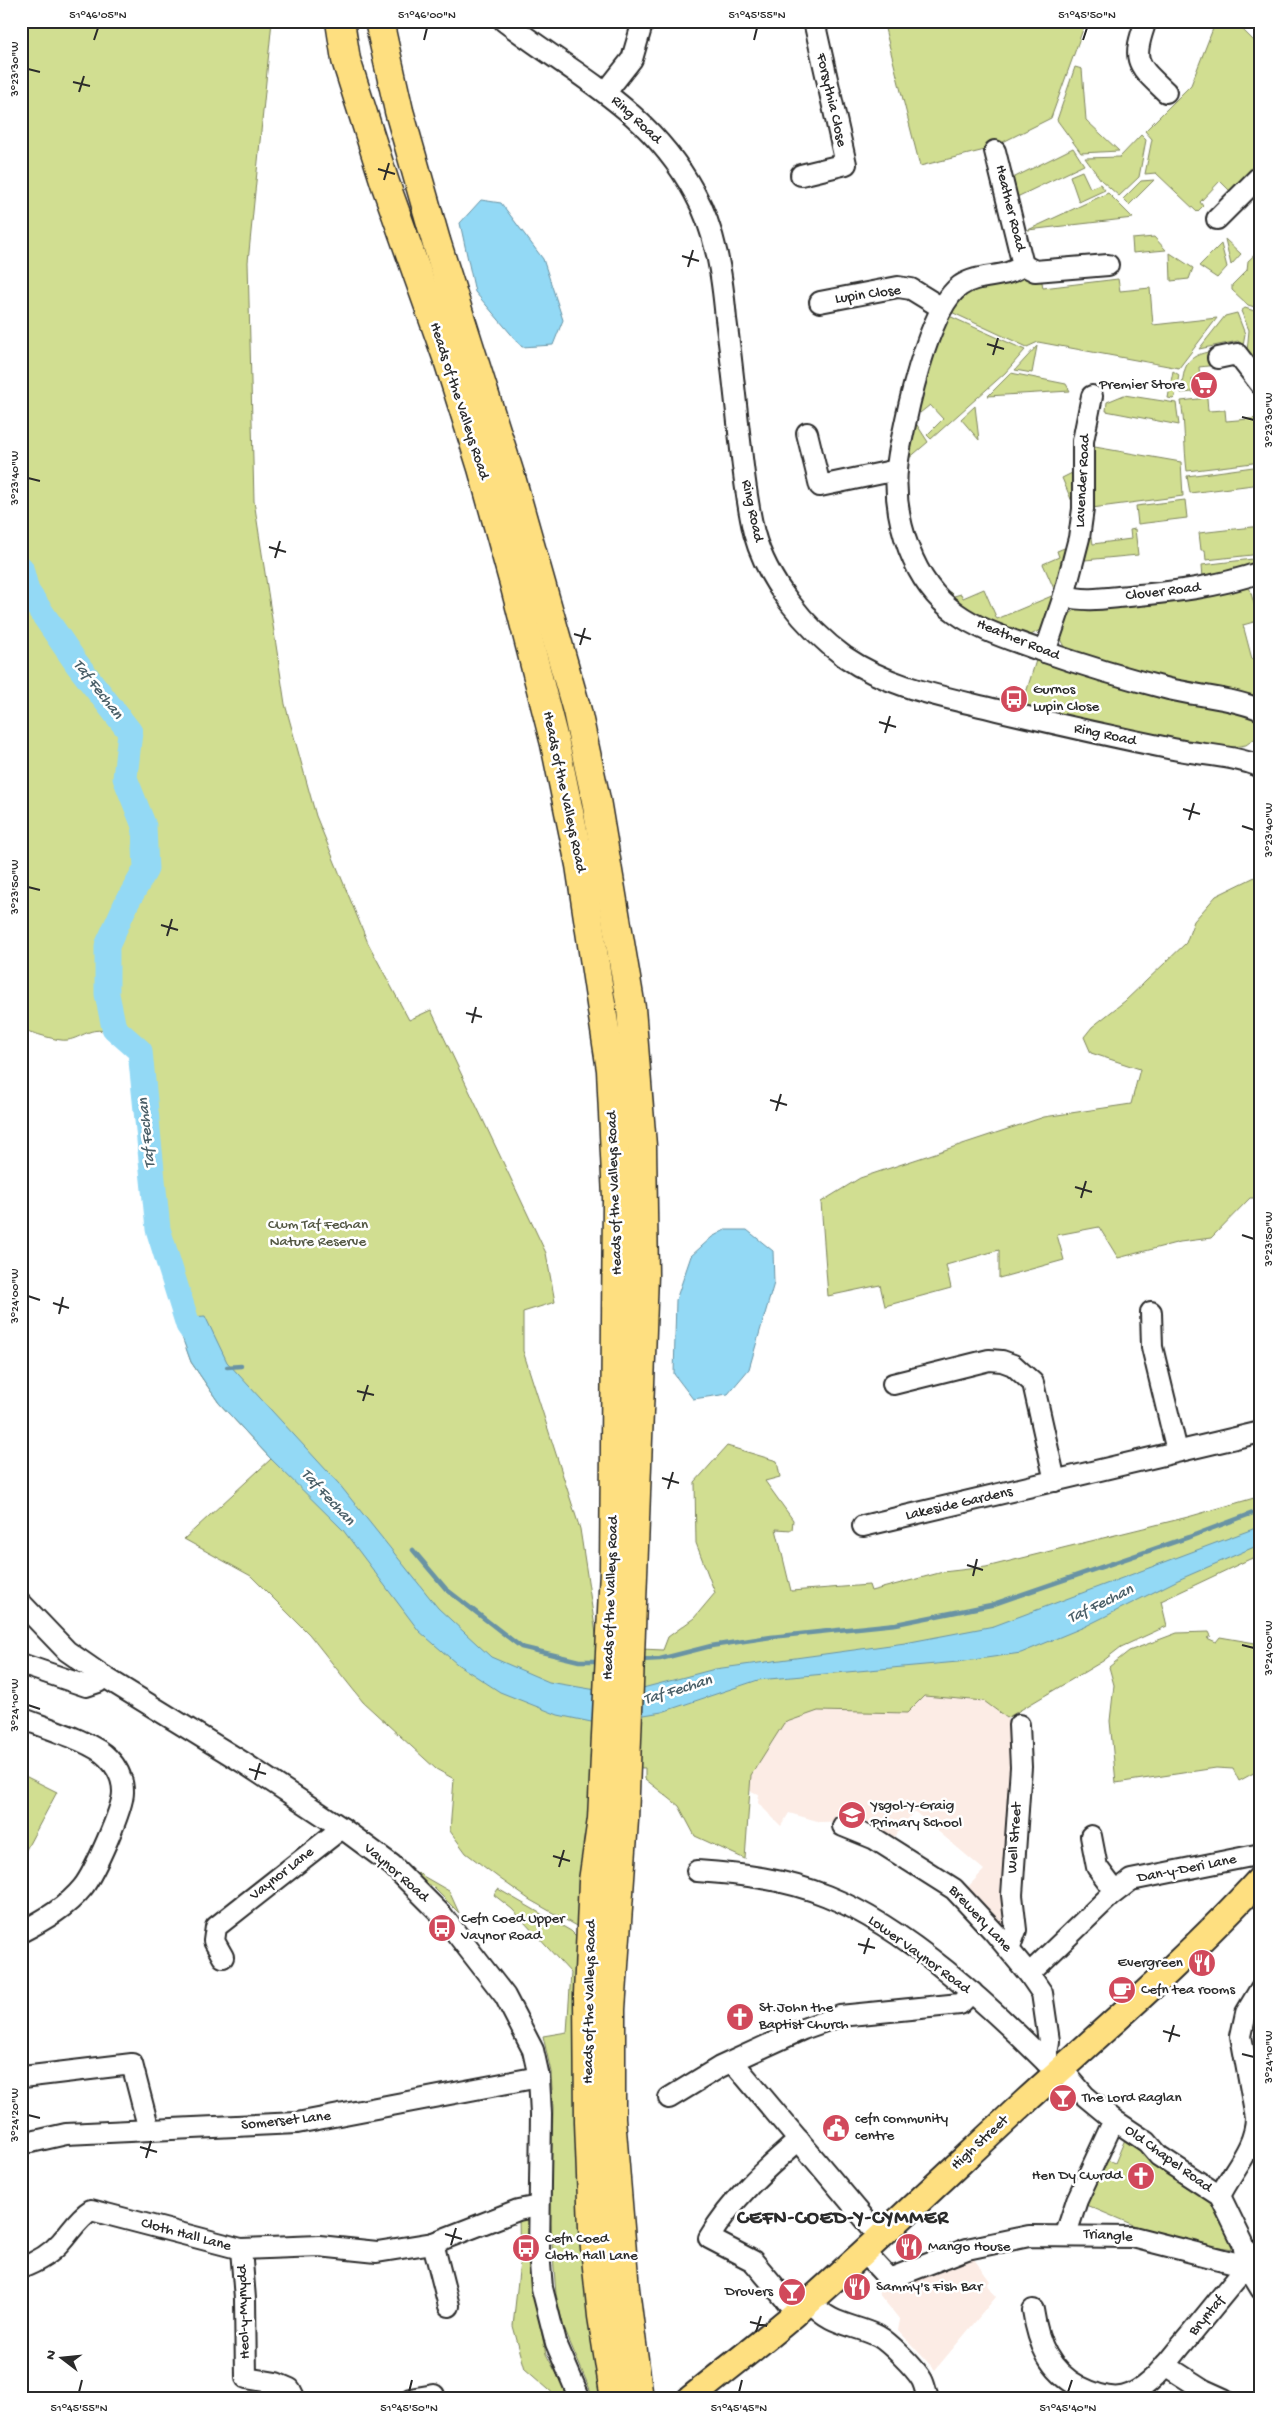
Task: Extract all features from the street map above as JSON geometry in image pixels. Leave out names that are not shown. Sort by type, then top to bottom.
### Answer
[{"type":"highway","name":"Heads of the Valleys Road","points":[[340,21],[346,60],[385,183],[449,363],[484,477],[555,744],[580,865],[610,1070],[617,1198],[624,1570]]},
{"type":"highway","name":"Heads of the Valleys Road","points":[[379,21],[399,111],[434,232],[512,481],[577,711],[596,800],[631,1008],[642,1146],[644,1275],[624,1570],[613,1819],[611,2118],[625,2290],[639,2399]]},
{"type":"highway","name":"Heads of the Valleys Road","points":[[613,1819],[593,1881],[588,1985],[589,2122],[593,2228],[615,2399]]},
{"type":"main road","name":"High Street","points":[[690,2399],[803,2307],[872,2244],[1053,2067],[1178,1964],[1261,1878]]},
{"type":"street","name":"Ring Road","points":[[504,21],[624,105],[663,145],[696,194],[711,233],[721,272],[747,499],[755,536],[766,564],[783,592],[804,618],[845,656],[873,673],[910,688],[1105,736],[1237,760],[1261,767]]},
{"type":"street","points":[[606,92],[632,59],[643,21]]},
{"type":"street","name":"Forsythia Close","points":[[801,174],[846,164],[814,21]]},
{"type":"street","points":[[1146,21],[1139,41],[1137,56],[1142,68],[1167,92]]},
{"type":"street","name":"Heather Road","points":[[995,151],[1024,265],[1035,271],[1108,264]]},
{"type":"street","points":[[1216,219],[1261,175]]},
{"type":"street","name":"Heather Road","points":[[1024,265],[1014,272],[976,279],[960,286],[942,308],[921,362],[897,470],[899,507],[906,541],[930,588],[957,614],[986,630],[1045,652],[1088,667],[1160,687],[1261,710]]},
{"type":"street","name":"Lupin Close","points":[[820,302],[898,287],[911,289],[942,308]]},
{"type":"street","points":[[1218,358],[1236,354],[1261,385]]},
{"type":"street","name":"Lavender Road","points":[[1045,652],[1064,596],[1081,527],[1083,441],[1092,396]]},
{"type":"street","points":[[807,433],[820,486],[897,470]]},
{"type":"street","name":"Clover Road","points":[[1064,596],[1081,600],[1170,592],[1216,584],[1261,572]]},
{"type":"street","points":[[1237,760],[1253,756],[1261,751]]},
{"type":"street","points":[[1150,1312],[1152,1347],[1177,1451]]},
{"type":"street","points":[[894,1384],[989,1360],[1002,1361],[1013,1365],[1033,1382],[1055,1481]]},
{"type":"street","name":"Lakeside Gardens","points":[[863,1526],[1261,1432]]},
{"type":"street","name":"Vaynor Road","points":[[21,1603],[67,1651],[103,1676],[244,1763],[342,1828],[392,1865],[442,1915],[505,1996],[533,2050],[539,2077],[542,2114],[539,2252],[548,2316],[563,2364],[580,2399]]},
{"type":"street","points":[[21,1664],[86,1686],[98,1682],[103,1676]]},
{"type":"street","points":[[21,1718],[86,1744],[107,1756],[120,1773],[123,1793],[100,1858],[82,1888],[48,1918],[21,1932]]},
{"type":"street","name":"Well Street","points":[[1009,1950],[1016,1930],[1012,1896],[1021,1767],[1019,1725]]},
{"type":"street","name":"Brewery Lane","points":[[843,1826],[882,1842],[954,1889],[1009,1950],[1042,1993],[1053,2067]]},
{"type":"street","name":"Vaynor Lane","points":[[223,1957],[214,1941],[216,1928],[223,1920],[342,1828]]},
{"type":"street","points":[[1091,1836],[1097,1867],[1115,1891]]},
{"type":"street","name":"Dan-y-Deri Lane","points":[[1029,1974],[1115,1891],[1131,1880],[1261,1854]]},
{"type":"street","name":"Lower Vaynor Road","points":[[697,1871],[773,1879],[827,1896],[896,1934],[972,1992],[1053,2067]]},
{"type":"street","points":[[1220,2196],[1252,2140],[1256,2129],[1256,2118],[1241,2036],[1246,2013],[1261,1988]]},
{"type":"street","points":[[669,2098],[733,2062],[803,2029],[840,2016],[960,2004],[972,1992]]},
{"type":"street","points":[[733,2062],[799,2140],[872,2244]]},
{"type":"street","points":[[23,2077],[132,2064],[148,2130]]},
{"type":"street","name":"Old Chapel Road","points":[[1053,2067],[1067,2075],[1085,2096],[1114,2120],[1147,2142],[1159,2156],[1220,2196],[1243,2243],[1257,2280]]},
{"type":"street","name":"Somerset Lane","points":[[31,2142],[66,2134],[297,2123],[539,2077]]},
{"type":"street","name":"Triangle","points":[[1066,2234],[1077,2200],[1114,2120]]},
{"type":"street","points":[[799,2140],[723,2214],[709,2238],[753,2262],[803,2307],[820,2313],[833,2322],[877,2336],[890,2346],[921,2379],[928,2399]]},
{"type":"street","name":"Cloth Hall Lane","points":[[21,2268],[45,2257],[91,2210],[241,2250],[319,2246],[377,2252],[433,2243],[518,2210],[539,2206]]},
{"type":"street","name":"Triangle","points":[[872,2244],[889,2279],[979,2246],[1029,2236],[1066,2234],[1133,2237],[1151,2240],[1257,2280]]},
{"type":"street","points":[[433,2243],[449,2306]]},
{"type":"street","name":"Heol-y-Mynydd","points":[[241,2250],[245,2299],[246,2378],[276,2383],[290,2389],[295,2399]]},
{"type":"street","name":"Bryntaf","points":[[1033,2310],[1042,2346],[1049,2361],[1060,2373],[1087,2390],[1101,2396],[1118,2398],[1131,2394],[1144,2386],[1257,2280],[1261,2250]]},
{"type":"street","points":[[1165,2365],[1204,2390],[1224,2399]]},
{"type":"street","points":[[410,2399],[434,2395],[435,2399]]},
{"type":"shaded area","name":"Ysgol-Y-Graig Primary School","points":[[924,1696],[984,1701],[1007,1718],[1017,1766],[1012,1927],[1003,1931],[965,1890],[984,1870],[914,1811],[893,1838],[849,1821],[821,1822],[789,1813],[781,1826],[758,1803],[759,1794],[750,1791],[751,1775],[784,1723],[818,1711],[907,1713]]},
{"type":"shaded area","points":[[971,2255],[990,2281],[987,2285],[996,2297],[935,2370],[898,2330],[900,2320],[878,2293]]},
{"type":"green space","name":"Cwm Taf Fechan Nature Reserve","points":[[21,21],[272,21],[248,262],[254,501],[285,704],[316,816],[368,943],[409,1020],[431,1010],[546,1253],[555,1302],[523,1312],[523,1351],[580,1529],[598,1647],[663,1650],[668,1637],[694,1618],[715,1593],[696,1543],[695,1482],[727,1446],[777,1461],[780,1477],[765,1481],[793,1520],[792,1530],[776,1529],[791,1591],[869,1585],[871,1591],[943,1572],[986,1567],[1188,1517],[1261,1496],[1261,1556],[1250,1559],[1161,1601],[1167,1626],[1121,1647],[1103,1661],[1007,1718],[984,1701],[924,1696],[907,1713],[818,1711],[784,1723],[751,1775],[745,1859],[695,1836],[679,1806],[645,1779],[645,1768],[593,1766],[602,2399],[594,2399],[563,2326],[556,2294],[550,2216],[553,2108],[551,2072],[543,2036],[567,2032],[571,1973],[512,1909],[494,1895],[498,1889],[571,1931],[578,1938],[578,1927],[530,1900],[466,1853],[450,1831],[454,1779],[436,1769],[363,1702],[309,1634],[251,1576],[184,1539],[271,1459],[219,1403],[191,1362],[153,1250],[142,1178],[131,1059],[106,1032],[96,1030],[73,1039],[63,1040],[21,1030]]},
{"type":"green space","points":[[883,21],[1086,21],[1051,118],[989,149],[920,166]]},
{"type":"green space","points":[[1216,21],[1234,21],[1261,48],[1261,165],[1233,194],[1220,181],[1200,202],[1203,206],[1197,212],[1156,173],[1145,174],[1152,139],[1145,131],[1191,85]]},
{"type":"green space","points":[[1075,67],[1082,69],[1086,120],[1119,151],[1081,153],[1057,120]]},
{"type":"green space","points":[[1141,135],[1146,140],[1139,177],[1119,196],[1101,180],[1085,158],[1120,157]]},
{"type":"green space","points":[[1073,148],[1084,165],[1017,197],[1013,178]]},
{"type":"green space","points":[[1082,171],[1090,188],[1100,184],[1105,190],[1079,202],[1070,176]]},
{"type":"green space","points":[[1154,180],[1129,205],[1123,199],[1141,181]]},
{"type":"green space","points":[[1108,193],[1133,218],[1028,230]]},
{"type":"green space","points":[[1154,237],[1166,250],[1133,253],[1132,239]]},
{"type":"green space","points":[[1225,239],[1241,254],[1231,265]]},
{"type":"green space","points":[[1221,244],[1227,267],[1217,278],[1199,266]]},
{"type":"green space","points":[[1261,249],[1261,309],[1248,305],[1232,290],[1232,285],[1247,270],[1248,261]]},
{"type":"green space","points":[[1170,253],[1193,268],[1189,279],[1171,281]]},
{"type":"green space","points":[[1019,277],[1042,282],[1043,288],[1118,279],[1120,291],[1150,288],[1153,325],[1217,318],[1179,368],[1038,342],[1027,347],[949,311],[958,294],[1005,281],[1008,284]]},
{"type":"green space","points":[[1245,308],[1261,313],[1261,369],[1247,352],[1249,330],[1241,311]]},
{"type":"green space","points":[[1237,313],[1245,334],[1243,345],[1238,341],[1199,349],[1225,316]]},
{"type":"green space","points":[[947,315],[1025,350],[1005,373],[931,439],[927,435],[943,419],[930,405],[920,413],[917,409],[933,353]]},
{"type":"green space","points":[[1037,346],[1032,373],[1015,370]]},
{"type":"green space","points":[[1208,352],[1209,361],[1217,365],[1199,367],[1200,378],[1192,379],[1193,392],[1181,393],[1184,372],[1189,361],[1200,354]]},
{"type":"green space","points":[[1173,371],[1179,375],[1173,399],[1168,398]]},
{"type":"green space","points":[[1011,373],[1066,384],[1070,391],[988,396]]},
{"type":"green space","points":[[1124,395],[1176,403],[1179,425],[1106,411],[1107,402]]},
{"type":"green space","points":[[1207,398],[1208,411],[1225,410],[1226,421],[1261,418],[1261,462],[1187,471],[1181,401]]},
{"type":"green space","points":[[975,406],[979,440],[961,419]]},
{"type":"green space","points":[[917,425],[928,442],[908,459],[914,426]]},
{"type":"green space","points":[[1089,446],[1181,462],[1183,496],[1092,508]]},
{"type":"green space","points":[[1261,466],[1261,484],[1190,493],[1187,476]]},
{"type":"green space","points":[[1074,472],[1073,504],[1062,478]]},
{"type":"green space","points":[[1185,500],[1187,518],[1138,524],[1136,506]]},
{"type":"green space","points":[[1261,526],[1261,554],[1206,560],[1205,550],[1201,550],[1199,533]]},
{"type":"green space","points":[[1135,529],[1138,555],[1085,560],[1089,538],[1092,538],[1093,544],[1131,539],[1130,530]]},
{"type":"green space","points":[[1067,547],[1055,591],[1043,564],[1059,557],[1057,551]]},
{"type":"green space","points":[[1261,558],[1261,566],[1245,571],[1203,578],[1202,565]]},
{"type":"green space","points":[[1261,577],[1261,583],[1249,586],[1255,607],[1261,606],[1261,620],[1243,625],[1252,659],[1261,656],[1261,699],[1124,668],[1071,653],[1059,635],[1064,618],[1078,608],[1144,601],[1145,606],[1224,592]]},
{"type":"green space","points":[[984,589],[997,619],[1054,595],[1042,629],[1029,636],[988,624],[945,593],[950,592],[954,596],[961,594],[963,598]]},
{"type":"green space","points":[[1037,657],[1236,710],[1257,721],[1257,737],[1246,745],[1233,747],[1190,743],[1022,706]]},
{"type":"green space","points":[[1261,874],[1261,1198],[1250,1198],[1211,1238],[1180,1242],[1118,1258],[1099,1227],[1057,1235],[1064,1260],[999,1278],[999,1250],[946,1265],[951,1288],[885,1306],[880,1285],[828,1296],[821,1202],[860,1178],[1044,1117],[1131,1104],[1140,1069],[1091,1053],[1084,1037],[1092,1027],[1125,1001],[1186,943],[1194,921],[1216,896]]},
{"type":"green space","points":[[1209,1632],[1211,1636],[1207,1638],[1216,1642],[1220,1637],[1261,1644],[1261,1769],[1239,1781],[1233,1769],[1216,1768],[1116,1783],[1110,1721],[1114,1685],[1109,1667],[1129,1651],[1177,1633]]},
{"type":"green space","points":[[21,1774],[57,1792],[21,1859]]},
{"type":"green space","points":[[402,1864],[449,1891],[459,1913],[432,1886],[415,1878]]},
{"type":"green space","points":[[1126,2137],[1214,2204],[1234,2249],[1169,2240],[1086,2205],[1104,2159],[1115,2163]]},
{"type":"green space","points":[[527,2219],[530,2225],[537,2311],[546,2354],[568,2395],[556,2396],[525,2369],[513,2326],[520,2262],[519,2220]]},
{"type":"water","points":[[481,200],[501,203],[543,259],[563,320],[553,345],[522,347],[475,292],[460,223]]},
{"type":"water","points":[[725,1230],[747,1230],[773,1251],[774,1283],[749,1369],[728,1394],[693,1399],[674,1374],[676,1300],[691,1256],[712,1237]]},
{"type":"water","points":[[205,1316],[227,1362],[339,1484],[438,1608],[491,1657],[549,1682],[620,1694],[715,1669],[905,1643],[994,1626],[1261,1526],[1261,1544],[1178,1580],[1084,1627],[1021,1653],[958,1662],[758,1680],[662,1712],[596,1723],[558,1715],[500,1692],[457,1664],[419,1631],[343,1530],[271,1459],[219,1403],[191,1362],[175,1318]]},
{"type":"waterway","name":"Taf Fechan","points":[[21,568],[27,591],[77,664],[130,732],[125,778],[144,826],[146,869],[126,904],[107,946],[107,994],[114,1028],[140,1051],[158,1229],[188,1325],[202,1345]]},
{"type":"waterway","points":[[227,1367],[241,1366]]},
{"type":"waterway","points":[[640,1660],[660,1659],[711,1646],[771,1637],[896,1624],[991,1605],[1189,1537],[1261,1510]]},
{"type":"waterway","points":[[413,1550],[446,1589],[521,1647],[579,1661],[602,1661]]},
{"type":"place","name":"Premier Store","points":[[1204,385]]},
{"type":"place","name":"Gurnos Lupin Close","points":[[1014,699]]},
{"type":"place","name":"Ysgol-Y-Graig Primary School","points":[[852,1815]]},
{"type":"place","name":"Cefn Coed Upper Vaynor Road","points":[[442,1928]]},
{"type":"place","name":"Evergreen","points":[[1202,1963]]},
{"type":"place","name":"Cefn tea rooms","points":[[1122,1990]]},
{"type":"place","name":"St.John the Baptist Church","points":[[740,2017]]},
{"type":"place","name":"The Lord Raglan","points":[[1063,2098]]},
{"type":"place","name":"cefn community centre","points":[[836,2128]]},
{"type":"place","name":"Hen Dy Cwrdd","points":[[1141,2176]]},
{"type":"place","name":"Mango House","points":[[909,2247]]},
{"type":"place","name":"Cefn Coed Cloth Hall Lane","points":[[526,2248]]},
{"type":"place","name":"Sammy's Fish Bar","points":[[857,2287]]},
{"type":"place","name":"Drovers","points":[[792,2292]]},
{"type":"district","name":"CEFN-COED-Y-CYMMER","points":[[843,2219]]}]
